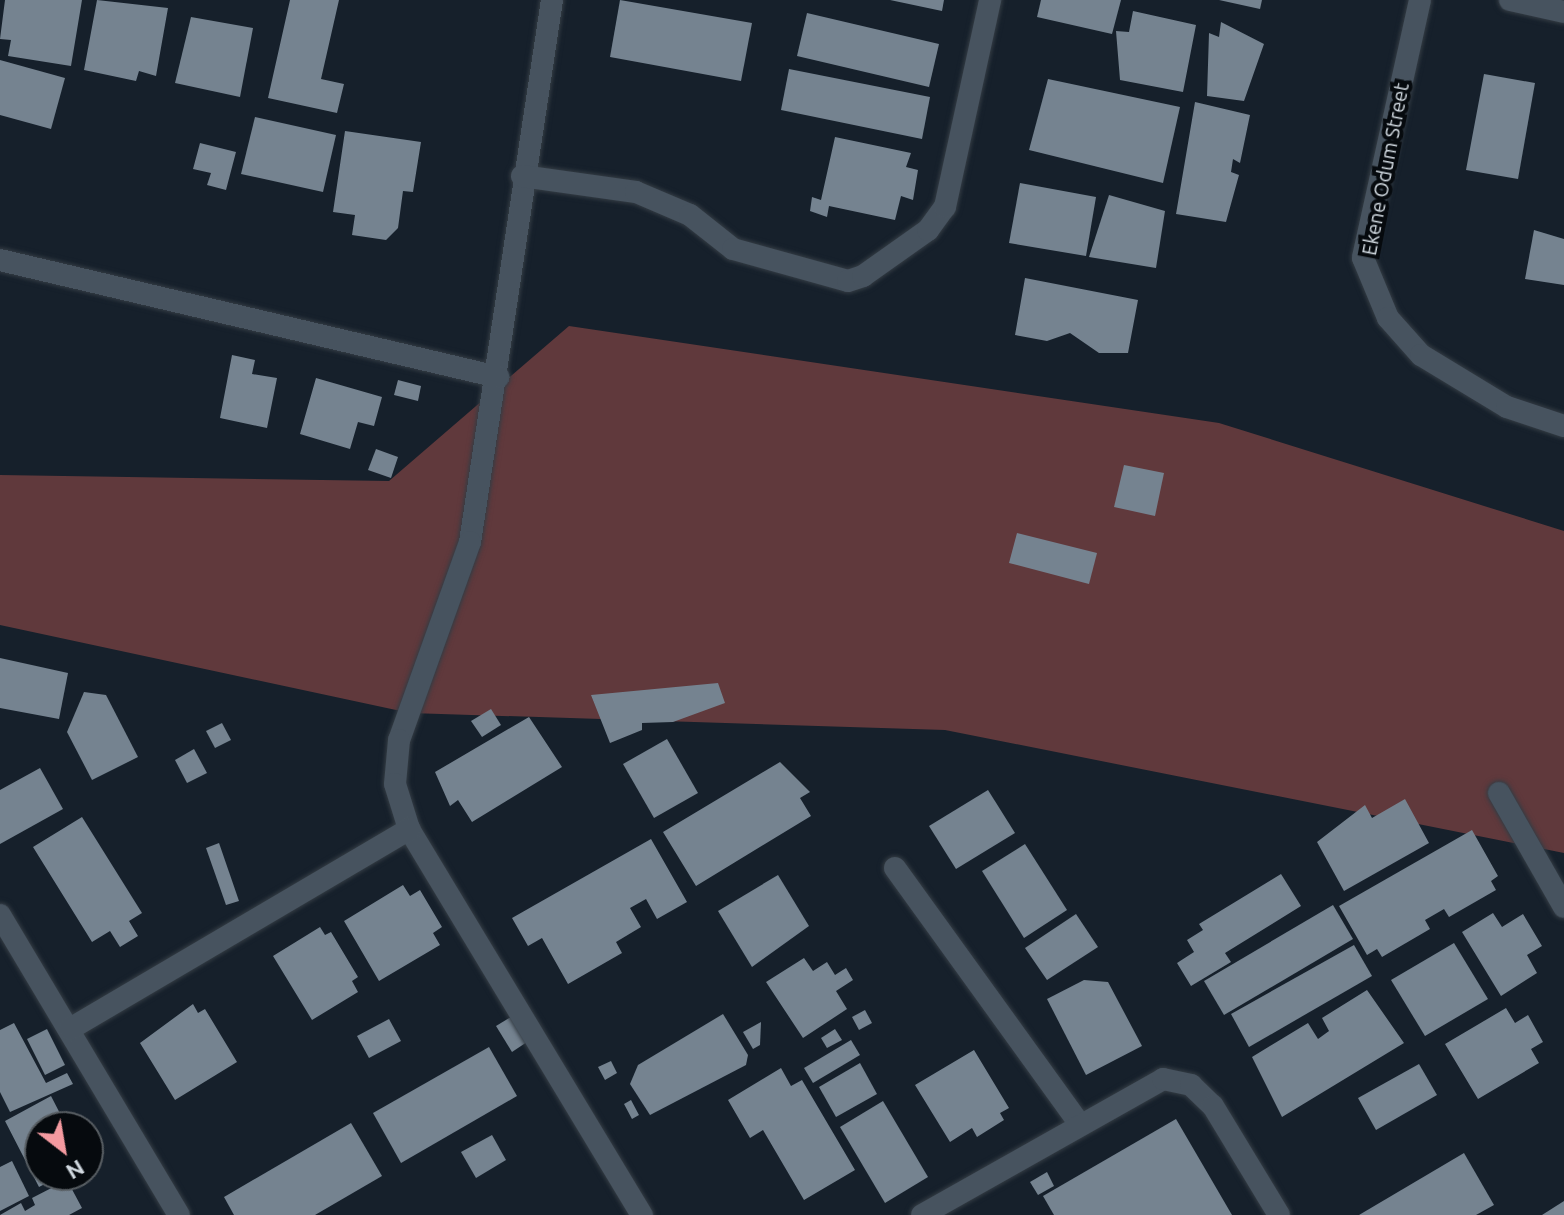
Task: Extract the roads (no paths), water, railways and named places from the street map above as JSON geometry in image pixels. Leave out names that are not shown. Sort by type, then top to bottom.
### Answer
[{"type":"street","points":[[552,0],[522,176],[498,377],[470,542],[399,740],[395,784],[409,829],[642,1215]]},
{"type":"street","points":[[522,176],[636,192],[690,215],[733,249],[848,281],[863,276],[928,230],[945,207],[990,0]]},
{"type":"street","name":"Ekene Odum Street","points":[[1420,0],[1363,258],[1388,318],[1421,355],[1507,407],[1564,426]]},
{"type":"street","points":[[1510,0],[1564,12]]},
{"type":"street","points":[[0,260],[498,377]]},
{"type":"street","points":[[1499,793],[1564,907]]},
{"type":"street","points":[[70,1029],[409,829]]},
{"type":"street","points":[[895,868],[1079,1123]]},
{"type":"street","points":[[0,915],[179,1215]]},
{"type":"street","points":[[922,1215],[1079,1123],[1163,1079],[1191,1085],[1228,1126],[1279,1215]]}]
